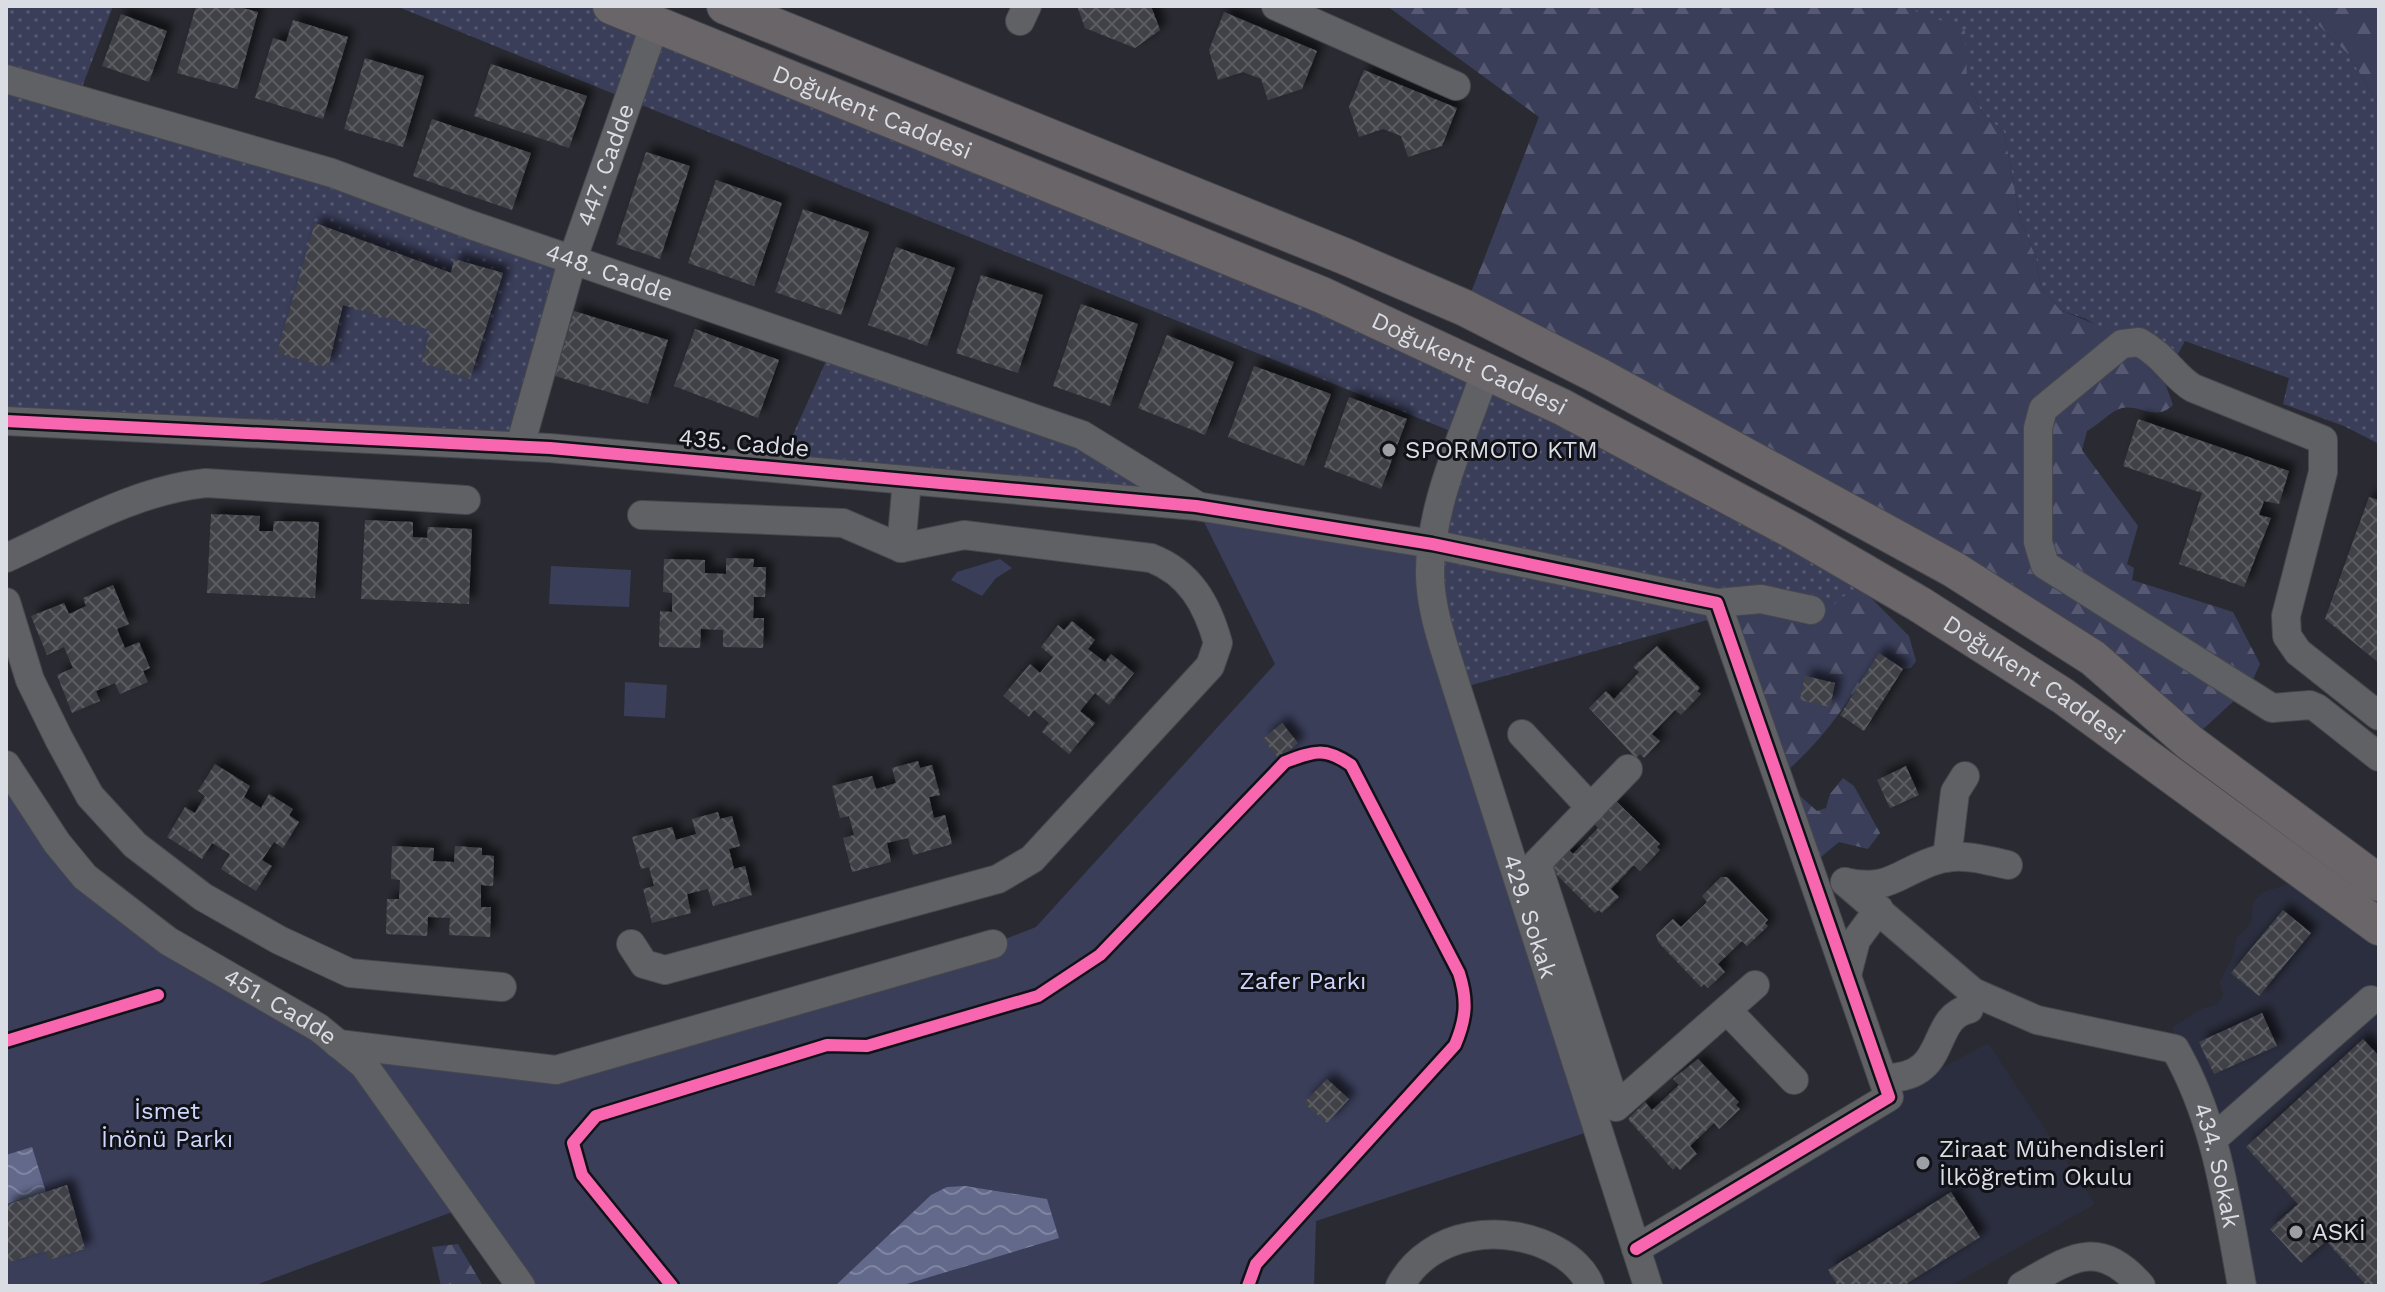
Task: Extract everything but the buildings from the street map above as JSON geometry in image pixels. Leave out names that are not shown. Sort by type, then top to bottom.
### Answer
[{"type":"main road","name":"Doğukent Caddesi","points":[[611,6],[1322,295],[1486,370],[1797,533],[1919,604],[2063,696],[2379,927]]},
{"type":"main road","name":"Doğukent Caddesi","points":[[725,6],[1019,122],[1358,262],[1465,308],[1613,384],[1939,561],[2093,658],[2189,742],[2379,883]]},
{"type":"street","points":[[1276,6],[1456,86]]},
{"type":"street","name":"447. Cadde","points":[[520,446],[573,258],[655,24]]},
{"type":"street","name":"448. Cadde","points":[[6,79],[332,173],[1082,435],[1196,506]]},
{"type":"street","points":[[2379,716],[2298,652],[2287,636],[2286,616],[2323,472],[2323,440],[2183,383],[2170,364],[2139,342],[2122,344],[2048,403],[2038,428],[2038,542],[2045,565],[2272,708],[2310,705],[2317,708],[2379,757]]},
{"type":"street","name":"429. Sokak","points":[[1486,370],[1443,493],[1432,544],[1432,592],[1442,639],[1564,984],[1648,1286]]},
{"type":"street","points":[[6,421],[49,421]]},
{"type":"street","points":[[6,431],[49,421]]},
{"type":"street","name":"435. Cadde","points":[[49,421],[520,446],[1196,506],[1432,544],[1717,603],[1761,599],[1811,610]]},
{"type":"street","points":[[901,548],[907,480]]},
{"type":"street","points":[[6,558],[151,494],[181,486],[206,483],[466,500]]},
{"type":"street","points":[[631,944],[644,964],[665,970],[998,879],[1032,859],[1210,666],[1218,643],[1213,626],[1186,577],[1173,566],[1151,558],[964,535],[901,548],[843,523],[642,515]]},
{"type":"street","points":[[6,602],[30,680],[59,739],[90,796],[135,845],[203,897],[279,940],[350,973],[502,987]]},
{"type":"street","points":[[1636,1249],[1889,1097],[1717,603]]},
{"type":"street","points":[[1522,734],[1591,808]]},
{"type":"street","name":"451. Cadde","points":[[6,765],[57,843],[85,877],[168,941],[319,1028],[364,1065],[521,1286]]},
{"type":"street","points":[[1628,769],[1537,863],[1564,984],[1616,1107],[1755,985]]},
{"type":"street","points":[[1947,858],[1955,792],[1965,776]]},
{"type":"street","points":[[1809,867],[1828,879],[1885,886],[1912,869],[1947,858],[1980,858],[2008,865]]},
{"type":"street","points":[[1845,882],[1973,992],[1969,1009],[1952,1017],[1930,1060],[1915,1073],[1883,1078]]},
{"type":"street","points":[[1847,975],[1856,940],[1879,909]]},
{"type":"street","points":[[338,1044],[556,1070],[993,944]]},
{"type":"street","name":"434. Sokak","points":[[1973,992],[2037,1020],[2175,1049],[2190,1075],[2213,1139],[2230,1209],[2242,1286]]},
{"type":"street","points":[[2213,1139],[2371,1000]]},
{"type":"street","points":[[1727,1010],[1794,1080]]},
{"type":"street","points":[[1400,1286],[1425,1255],[1452,1241],[1512,1233],[1542,1243],[1569,1258],[1590,1286]]},
{"type":"street","points":[[2022,1286],[2088,1254],[2103,1257],[2126,1269],[2141,1286]]},
{"type":"shaded area","points":[[2312,877],[2379,927],[2379,1286],[2242,1286],[2175,1049],[2173,1027],[2203,1008],[2216,1005],[2223,996],[2220,982],[2233,955],[2237,937],[2251,923],[2253,902],[2263,892]]},
{"type":"shaded area","name":"Ziraat Mühendisleri İlköğretim Okulu","points":[[1988,1043],[2095,1204],[1950,1286],[1648,1286],[1636,1249],[1889,1097]]},
{"type":"green space","points":[[6,6],[113,6],[79,95],[573,258],[520,446],[6,421]]},
{"type":"green space","points":[[396,6],[610,6],[1486,370],[1876,578],[1823,616],[1804,625],[1781,616],[1722,616],[1457,689],[1432,592],[1463,436]]},
{"type":"green space","points":[[1387,6],[1904,6],[1965,31],[1967,80],[1982,113],[2004,132],[2020,218],[2036,258],[2041,287],[2060,310],[2105,328],[2138,349],[2155,376],[2164,380],[2173,405],[2159,412],[2119,409],[2087,431],[2082,450],[2138,526],[2127,564],[2134,568],[2132,580],[2233,612],[2260,664],[2250,686],[2189,742],[2093,658],[1465,308],[1539,117]]},
{"type":"green space","points":[[1904,6],[2299,6],[2348,54],[2379,105],[2379,444],[2344,426],[2283,404],[2289,378],[2185,341],[2164,380],[2155,376],[2138,349],[2086,319],[2060,310],[2041,287],[2036,258],[2020,218],[2004,132],[1982,113],[1967,80],[1965,61],[1928,18]]},
{"type":"green space","points":[[2299,6],[2379,6],[2379,105],[2348,54]]},
{"type":"green space","points":[[832,348],[1082,435],[1196,506],[778,468]]},
{"type":"green space","name":"Zafer Parkı","points":[[1196,506],[1432,544],[1430,577],[1597,1129],[1316,1221],[1314,1286],[521,1286],[463,1208],[253,1286],[6,1286],[6,765],[85,877],[319,1028],[556,1070],[993,944],[1036,927],[1275,664]]},
{"type":"green space","points":[[1000,559],[1012,568],[996,578],[982,596],[951,580],[957,572]]},
{"type":"green space","points":[[551,566],[631,570],[629,607],[549,604]]},
{"type":"green space","points":[[1860,587],[1909,636],[1916,661],[1911,668],[1903,669],[1879,654],[1821,736],[1778,778],[1722,616],[1764,614],[1805,625]]},
{"type":"green space","points":[[625,682],[667,685],[665,718],[624,716]]},
{"type":"green space","points":[[1843,778],[1854,786],[1880,833],[1868,849],[1839,842],[1809,867],[1788,795],[1800,796],[1817,811],[1826,808],[1830,794]]},
{"type":"green space","points":[[458,1244],[483,1286],[441,1286],[432,1247]]},
{"type":"water","points":[[32,1147],[46,1192],[6,1204],[6,1155]]},
{"type":"water","points":[[965,1186],[1047,1199],[1059,1238],[900,1286],[835,1286],[931,1195],[947,1187]]},
{"type":"cycle path","points":[[6,421],[550,448],[1196,506],[1432,544],[1717,603],[1889,1097],[1636,1249]]},
{"type":"cycle path","points":[[672,1286],[582,1175],[573,1143],[596,1116],[827,1045],[867,1046],[1038,996],[1100,955],[1285,762],[1312,753],[1326,753],[1351,765],[1459,973],[1465,1001],[1462,1027],[1455,1045],[1256,1264],[1248,1286]]},
{"type":"cycle path","points":[[6,1041],[158,995]]},
{"type":"place","name":"SPORMOTO KTM","points":[[1389,450]]},
{"type":"place","name":"Ziraat Mühendisleri İlköğretim Okulu","points":[[1923,1163]]},
{"type":"place","name":"ASKİ","points":[[2296,1232]]},
{"type":"park label","name":"İsmet İnönü Parkı","points":[[167,1125]]}]
